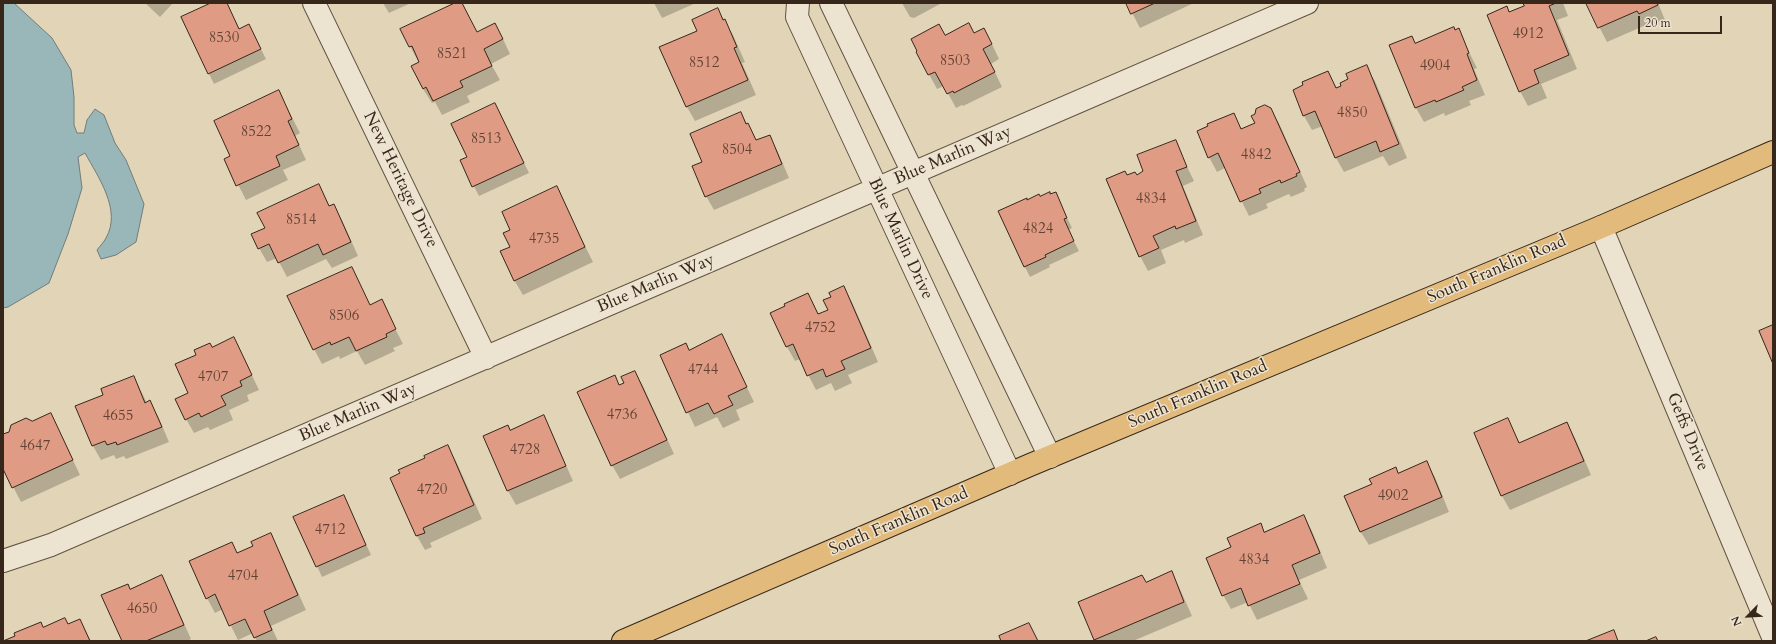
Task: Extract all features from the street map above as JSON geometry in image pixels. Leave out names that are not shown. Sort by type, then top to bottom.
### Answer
[{"type":"main road","name":"South Franklin Road","points":[[623,641],[1010,474],[1601,227],[1773,152]]},
{"type":"street","name":"New Heritage Drive","points":[[314,3],[486,358]]},
{"type":"street","name":"Blue Marlin Drive","points":[[798,3],[797,17],[1010,474]]},
{"type":"street","points":[[831,3],[1050,457]]},
{"type":"street","name":"Blue Marlin Way","points":[[3,562],[51,545],[913,174],[1285,8],[1307,3]]},
{"type":"street","name":"Geffs Drive","points":[[1601,227],[1773,638]]},
{"type":"water","points":[[3,3],[14,3],[52,38],[71,70],[74,97],[74,125],[77,133],[84,133],[87,120],[95,109],[104,115],[115,143],[126,160],[144,204],[136,242],[116,255],[101,259],[97,250],[105,240],[110,227],[110,205],[102,183],[85,153],[78,157],[82,188],[68,234],[49,283],[8,307],[3,308]]},
{"type":"building","points":[[211,3],[227,3],[239,29],[249,24],[261,49],[208,74],[181,17]]},
{"type":"building","points":[[455,3],[462,3],[477,32],[495,23],[503,39],[484,49],[492,66],[460,81],[463,87],[433,101],[426,87],[423,89],[411,66],[419,62],[412,46],[409,47],[400,29]]},
{"type":"building","points":[[1126,3],[1155,3],[1131,14]]},
{"type":"building","points":[[1523,3],[1556,3],[1549,6],[1569,55],[1534,70],[1539,83],[1519,92],[1487,15],[1507,6],[1509,12],[1524,6]]},
{"type":"building","points":[[1586,3],[1657,3],[1658,5],[1639,14],[1637,11],[1598,28]]},
{"type":"building","points":[[718,8],[723,20],[725,19],[737,47],[734,48],[748,80],[686,107],[659,47],[697,31],[692,20]]},
{"type":"building","points":[[969,23],[974,33],[984,28],[992,44],[983,49],[995,72],[954,93],[953,91],[947,94],[935,72],[928,75],[911,39],[939,24],[945,35]]},
{"type":"building","points":[[1454,27],[1455,30],[1459,28],[1469,53],[1467,54],[1477,80],[1462,87],[1464,90],[1436,102],[1435,100],[1415,108],[1389,45],[1412,36],[1415,43]]},
{"type":"building","points":[[1367,65],[1399,144],[1380,152],[1376,141],[1335,158],[1315,111],[1303,116],[1293,90],[1303,85],[1302,82],[1328,71],[1336,88],[1341,86],[1340,83],[1348,79],[1346,74]]},
{"type":"building","points":[[279,90],[292,119],[288,121],[299,145],[276,156],[280,166],[236,186],[224,159],[230,156],[214,121]]},
{"type":"building","points":[[495,103],[524,163],[472,187],[460,160],[467,157],[451,124]]},
{"type":"building","points":[[1265,105],[1271,108],[1300,172],[1296,174],[1297,176],[1281,183],[1280,180],[1259,189],[1261,193],[1240,202],[1218,153],[1208,158],[1197,131],[1208,126],[1207,124],[1234,113],[1241,129],[1255,123],[1251,116],[1255,114],[1256,109]]},
{"type":"building","points":[[741,112],[746,124],[748,123],[756,140],[770,135],[782,164],[705,197],[692,166],[702,162],[690,134]]},
{"type":"building","points":[[1176,140],[1187,167],[1176,171],[1196,221],[1176,229],[1175,226],[1153,236],[1159,248],[1139,257],[1106,179],[1125,171],[1127,175],[1135,172],[1137,175],[1143,171],[1137,155]]},
{"type":"building","points":[[319,184],[329,206],[334,204],[351,242],[323,255],[318,244],[278,263],[269,244],[258,249],[251,234],[265,228],[257,213]]},
{"type":"building","points":[[557,186],[585,247],[514,281],[500,251],[510,247],[503,233],[510,230],[502,212]]},
{"type":"building","points":[[1050,192],[1050,194],[1056,192],[1067,218],[1064,219],[1074,241],[1045,255],[1046,257],[1024,267],[998,211],[1027,198],[1027,200],[1039,194],[1040,196]]},
{"type":"building","points":[[352,267],[370,305],[382,299],[396,329],[386,334],[387,337],[356,351],[349,337],[331,345],[330,342],[313,350],[287,296]]},
{"type":"building","points":[[844,286],[871,348],[841,361],[845,369],[826,377],[823,369],[807,376],[793,344],[786,347],[770,313],[785,306],[784,304],[808,293],[818,314],[828,310],[823,300],[831,297],[829,293]]},
{"type":"building","points":[[1773,325],[1773,364],[1759,331]]},
{"type":"building","points":[[722,334],[747,387],[728,396],[733,405],[714,414],[708,403],[686,413],[660,355],[686,343],[689,350]]},
{"type":"building","points":[[234,337],[252,375],[240,381],[242,386],[221,396],[226,405],[201,417],[199,413],[185,420],[175,399],[188,393],[175,364],[196,355],[194,350],[210,343],[212,347]]},
{"type":"building","points":[[635,371],[667,440],[611,466],[577,392],[615,375],[619,385],[624,383],[621,377]]},
{"type":"building","points":[[134,376],[145,403],[150,400],[162,427],[117,445],[116,442],[107,445],[105,441],[92,446],[75,406],[103,395],[101,389]]},
{"type":"building","points":[[51,413],[73,460],[12,488],[3,469],[3,434],[9,432],[11,425],[26,418],[32,421]]},
{"type":"building","points":[[544,415],[566,466],[507,491],[483,436],[508,425],[510,430]]},
{"type":"building","points":[[1508,418],[1519,443],[1567,422],[1584,461],[1501,496],[1474,433]]},
{"type":"building","points":[[448,445],[474,505],[423,528],[425,533],[416,536],[390,478],[400,473],[398,470],[425,458],[424,456]]},
{"type":"building","points":[[1427,461],[1442,497],[1360,532],[1344,496],[1372,484],[1369,479],[1396,467],[1398,473]]},
{"type":"building","points":[[344,495],[366,545],[316,567],[293,517]]},
{"type":"building","points":[[1304,515],[1320,553],[1292,565],[1300,584],[1248,606],[1241,588],[1222,596],[1206,558],[1231,547],[1227,538],[1261,523],[1264,532]]},
{"type":"building","points":[[271,533],[298,595],[264,611],[272,630],[254,638],[245,619],[229,626],[215,594],[206,599],[189,561],[232,542],[237,553],[253,546],[251,542]]},
{"type":"building","points":[[1172,571],[1184,602],[1094,640],[1078,602],[1142,575],[1146,582]]},
{"type":"building","points":[[162,575],[184,625],[146,641],[122,641],[101,595],[128,584],[130,589]]},
{"type":"building","points":[[65,618],[68,624],[80,619],[90,641],[3,641],[15,636],[14,633],[41,622],[43,627]]},
{"type":"building","points":[[1029,623],[1038,641],[1001,641],[999,636]]},
{"type":"building","points":[[1614,630],[1618,641],[1586,641]]},
{"type":"building","points":[[1656,637],[1658,641],[1646,641]]}]
